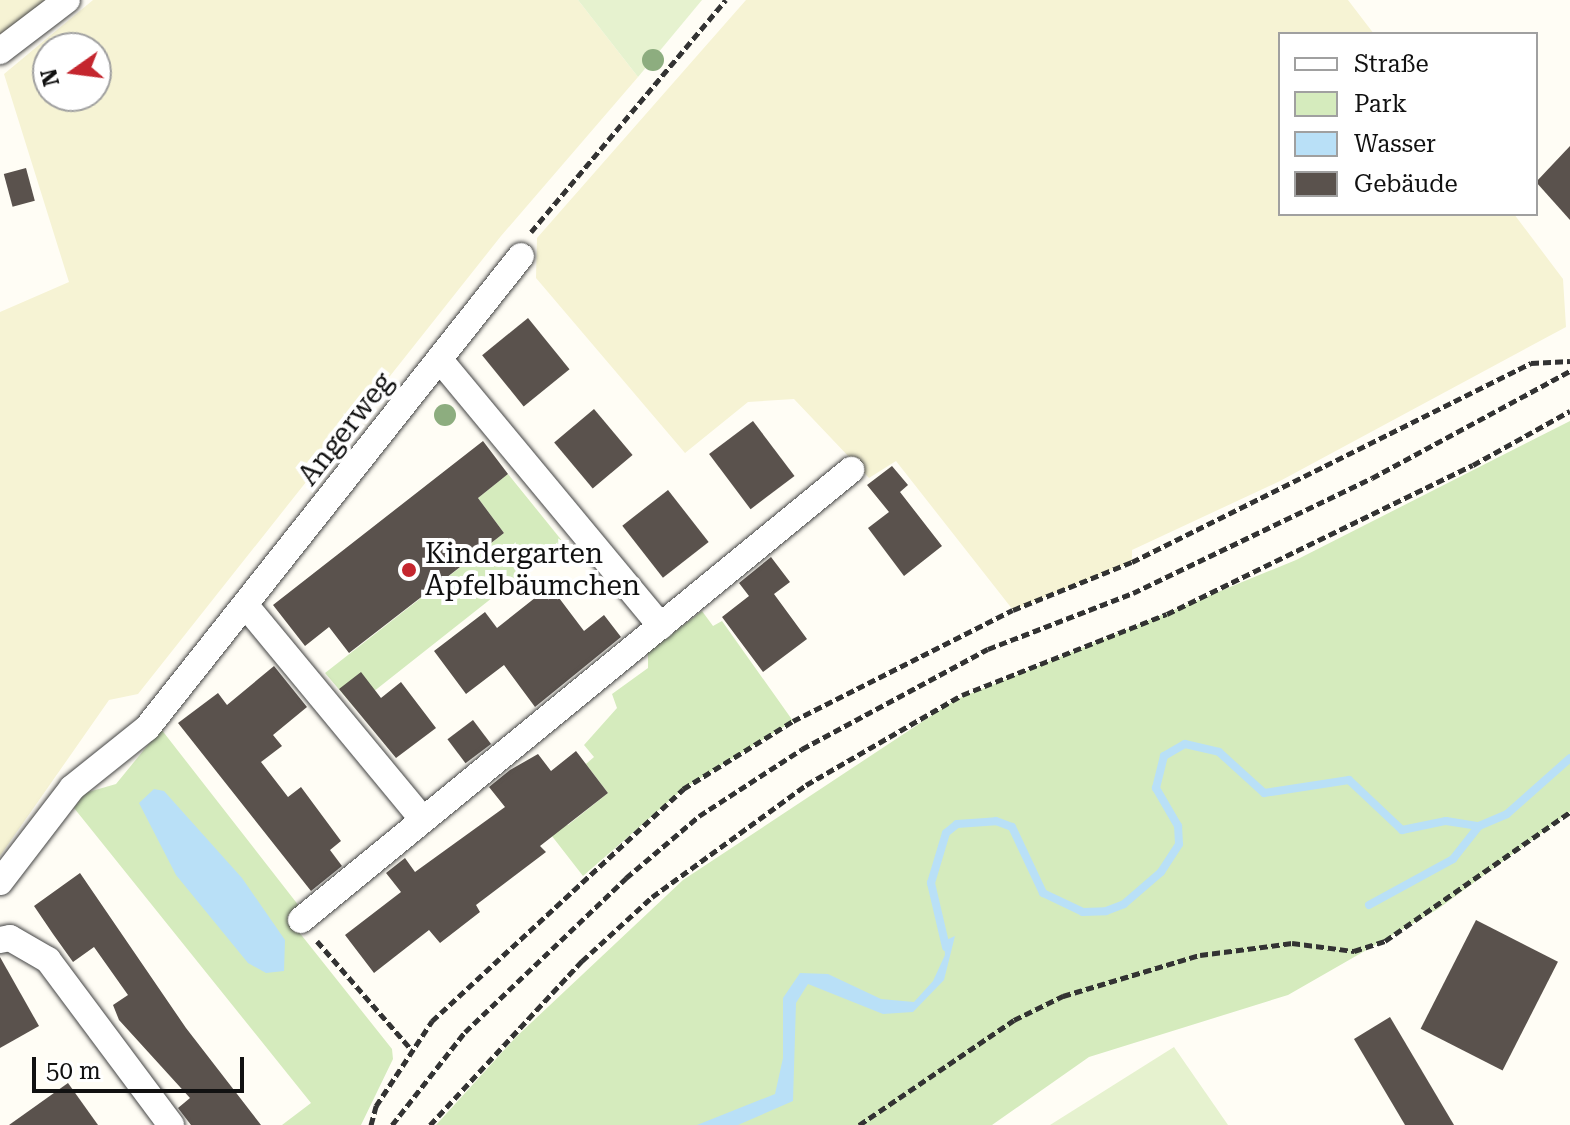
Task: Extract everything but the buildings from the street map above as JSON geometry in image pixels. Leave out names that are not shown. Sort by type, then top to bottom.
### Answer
[{"type":"street","points":[[0,51],[67,0]]},
{"type":"street","name":"Angerweg","points":[[0,882],[72,788],[147,728],[247,607],[521,256]]},
{"type":"street","points":[[440,360],[661,626]]},
{"type":"street","points":[[301,920],[421,817],[851,470]]},
{"type":"street","points":[[247,607],[421,817]]},
{"type":"street","points":[[0,940],[10,938],[48,960],[171,1125]]},
{"type":"path","points":[[521,256],[536,220],[726,0]]},
{"type":"path","points":[[371,1125],[411,1049],[432,1021],[654,811],[793,721],[1013,610],[1132,562],[1385,440],[1531,363],[1570,361]]},
{"type":"path","points":[[392,1125],[465,1032],[626,878],[699,816],[802,749],[988,649],[1133,593],[1372,478],[1570,371]]},
{"type":"path","points":[[1553,380],[1570,377]]},
{"type":"path","points":[[430,1125],[469,1077],[640,908],[806,785],[962,695],[1167,614],[1473,465],[1570,411]]},
{"type":"path","points":[[859,1125],[1000,1028],[1063,996],[1200,955],[1292,943],[1354,951],[1385,941],[1570,812]]},
{"type":"path","points":[[301,920],[411,1049]]},
{"type":"shaded area","points":[[0,0],[54,0],[0,39]]},
{"type":"shaded area","points":[[93,0],[578,0],[638,77],[501,236],[138,694],[109,700],[0,856],[0,312],[69,282],[4,74],[32,51],[32,112],[112,112],[112,32],[55,32]]},
{"type":"shaded area","points":[[746,0],[1348,0],[1372,32],[1278,32],[1278,216],[1516,216],[1563,279],[1566,327],[1280,481],[1132,550],[1132,562],[1013,610],[896,461],[869,478],[794,399],[748,402],[685,453],[536,278],[537,238]]},
{"type":"green space","points":[[578,0],[702,0],[638,77]]},
{"type":"green space","points":[[1570,421],[1570,812],[1438,909],[1288,995],[1089,1057],[992,1125],[436,1125],[516,1037],[683,880],[955,700],[1296,560]]},
{"type":"green space","points":[[508,474],[563,542],[354,707],[325,673],[504,533],[478,498]]},
{"type":"green space","points":[[702,611],[713,626],[722,621],[793,721],[683,789],[583,876],[520,795],[568,825],[608,793],[586,764],[594,757],[584,745],[617,708],[612,694],[648,668],[648,652]]},
{"type":"green space","points":[[161,729],[299,906],[287,917],[392,1049],[393,1059],[361,1125],[282,1125],[311,1103],[74,808],[85,793],[116,784]]},
{"type":"green space","points":[[1174,1047],[1228,1125],[1050,1125]]},
{"type":"water","points":[[154,789],[164,791],[242,878],[285,940],[284,971],[266,973],[248,963],[176,875],[139,803]]},
{"type":"water","points":[[955,936],[944,980],[913,1012],[883,1014],[808,984],[796,1003],[793,1101],[738,1125],[697,1125],[775,1094],[783,1058],[783,998],[800,973],[828,974],[881,999],[914,1002],[933,981],[945,955],[944,941]]},
{"type":"waterway","points":[[946,947],[931,883],[946,833],[957,824],[996,821],[1012,827],[1043,893],[1083,912],[1106,911],[1124,904],[1161,872],[1179,844],[1178,826],[1156,788],[1164,756],[1185,744],[1219,752],[1264,793],[1349,780],[1402,830],[1446,821],[1479,826],[1507,814],[1570,758]]},
{"type":"waterway","points":[[1369,905],[1453,859],[1479,826]]},
{"type":"place","name":"Kindergarten Apfelbäumchen","points":[[409,570]]}]
